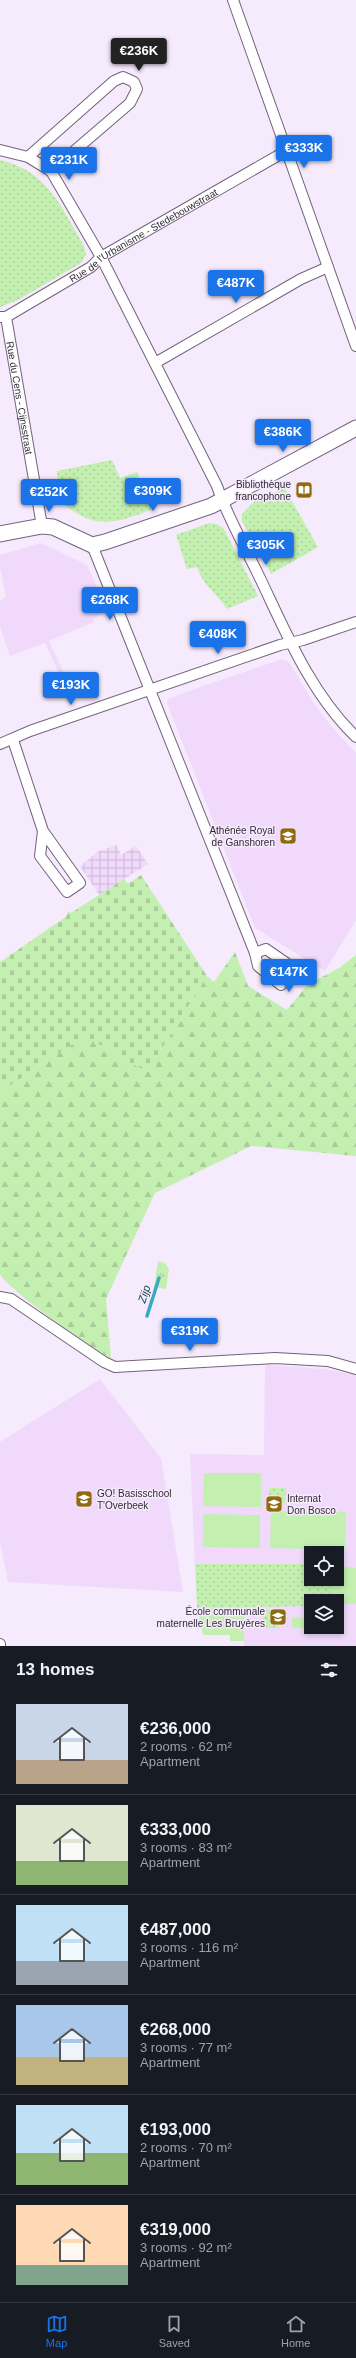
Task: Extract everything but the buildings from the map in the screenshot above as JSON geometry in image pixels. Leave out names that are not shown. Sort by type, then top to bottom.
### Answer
[{"type":"street","points":[[233,0],[356,346]]},
{"type":"street","points":[[28,157],[114,81],[123,77],[134,82],[137,89],[130,103],[51,171]]},
{"type":"street","points":[[0,150],[28,157],[51,171],[101,257],[217,486],[222,500],[292,642],[322,697],[356,736]]},
{"type":"street","name":"Rue de l'Urbanisme - Stedebouwstraat","points":[[3,317],[91,267],[101,257],[286,151]]},
{"type":"street","points":[[155,364],[301,278],[328,267]]},
{"type":"street","name":"Rue du Cens - Cijnsstraat","points":[[3,317],[42,526]]},
{"type":"street","points":[[0,534],[42,526],[53,527],[92,545],[205,508],[356,428]]},
{"type":"street","points":[[92,545],[256,953]]},
{"type":"street","points":[[0,744],[13,740],[30,731],[292,642],[356,622]]},
{"type":"street","points":[[13,740],[43,831],[80,883],[67,892],[40,856],[43,831]]},
{"type":"street","points":[[0,1297],[11,1299],[104,1362],[115,1367],[274,1358],[328,1361],[356,1369]]},
{"type":"shaded area","points":[[41,543],[87,565],[107,610],[93,619],[94,622],[49,641],[72,691],[68,693],[45,643],[10,656],[0,627],[0,601],[6,597],[0,568],[0,555]]},
{"type":"shaded area","name":"Athénée Royal de Ganshoren","points":[[282,659],[289,662],[314,704],[337,733],[356,753],[356,920],[325,971],[255,928],[167,703],[168,699]]},
{"type":"shaded area","points":[[117,845],[121,855],[136,846],[148,864],[99,895],[80,866],[99,851]]},
{"type":"shaded area","name":"Internat Don Bosco","points":[[265,1365],[325,1369],[356,1375],[356,1568],[344,1566],[344,1546],[304,1546],[304,1564],[195,1564],[190,1454],[264,1455]]},
{"type":"shaded area","name":"GO! Basisschool T'Overbeek","points":[[100,1379],[161,1458],[183,1592],[8,1582],[0,1541],[0,1442]]},
{"type":"shaded area","name":"École communale maternelle Les Bruyères","points":[[344,1604],[356,1604],[356,1646],[244,1646],[245,1607],[304,1606],[304,1634],[344,1634]]},
{"type":"green space","points":[[0,160],[16,165],[42,182],[51,192],[68,218],[84,246],[86,255],[81,263],[18,300],[0,307]]},
{"type":"green space","points":[[112,460],[120,478],[137,472],[152,509],[126,519],[103,522],[81,516],[59,499],[57,471]]},
{"type":"green space","points":[[284,487],[318,547],[271,574],[242,521],[242,514],[258,498],[260,501]]},
{"type":"green space","points":[[209,523],[217,524],[224,529],[258,596],[227,609],[203,580],[197,567],[187,569],[176,535]]},
{"type":"green space","points":[[141,875],[207,976],[147,1072],[85,1036],[0,1092],[0,962],[67,916],[68,911],[71,913],[124,879],[128,884]]},
{"type":"green space","points":[[235,952],[248,986],[287,1010],[307,985],[339,968],[356,955],[356,1156],[251,1146],[155,1193],[106,1299],[111,1358],[87,1344],[51,1319],[17,1292],[0,1274],[0,1092],[85,1036],[147,1072],[207,976],[214,982]]},
{"type":"green space","points":[[158,1261],[165,1263],[169,1269],[166,1289],[154,1287]]},
{"type":"green space","points":[[204,1473],[261,1473],[261,1507],[203,1506]]},
{"type":"green space","points":[[269,1488],[286,1488],[285,1503],[269,1503]]},
{"type":"green space","points":[[271,1511],[346,1512],[345,1550],[344,1546],[304,1546],[304,1549],[270,1548]]},
{"type":"green space","points":[[203,1514],[260,1515],[260,1548],[203,1547]]},
{"type":"green space","points":[[195,1564],[304,1564],[304,1586],[331,1586],[331,1594],[304,1594],[304,1606],[197,1608]]},
{"type":"green space","points":[[344,1566],[356,1568],[356,1604],[344,1604],[344,1594],[331,1594],[331,1586],[344,1586]]},
{"type":"green space","points":[[245,1607],[244,1641],[230,1641],[230,1635],[203,1635],[197,1608]]},
{"type":"green space","points":[[263,1610],[279,1610],[279,1628],[263,1628]]},
{"type":"green space","points":[[292,1617],[304,1618],[304,1628],[292,1628]]},
{"type":"waterway","name":"Zijp","points":[[147,1316],[159,1278]]},
{"type":"place","name":"Bibliothèque francophone","points":[[304,490]]},
{"type":"place","name":"Athénée Royal de Ganshoren","points":[[288,836]]},
{"type":"place","name":"GO! Basisschool T'Overbeek","points":[[84,1499]]},
{"type":"place","name":"Internat Don Bosco","points":[[274,1504]]},
{"type":"place","name":"École communale maternelle Les Bruyères","points":[[278,1617]]}]
